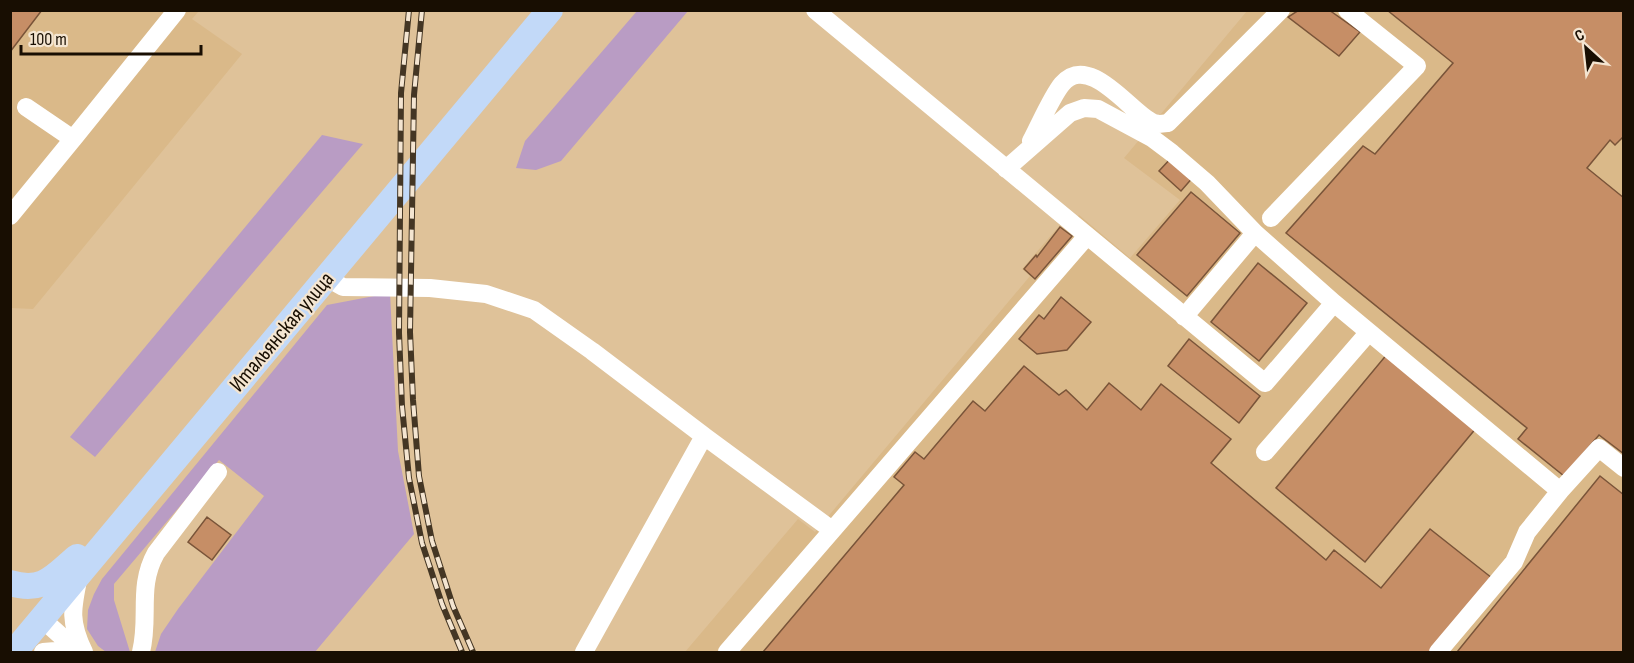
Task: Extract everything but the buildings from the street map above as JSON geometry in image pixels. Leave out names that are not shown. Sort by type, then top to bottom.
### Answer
[{"type":"highway","name":"Итальянская улица","points":[[14,652],[550,10]]},
{"type":"highway","points":[[10,583],[26,587],[48,582],[90,546],[118,527]]},
{"type":"highway","points":[[10,593],[42,619]]},
{"type":"street","points":[[10,216],[177,10]]},
{"type":"street","points":[[815,10],[1265,383],[1334,303]]},
{"type":"street","points":[[1025,151],[1062,84],[1072,76],[1085,75],[1102,82],[1149,121],[1160,125],[1168,123],[1281,10]]},
{"type":"street","points":[[1271,218],[1417,66],[1347,10]]},
{"type":"street","points":[[26,106],[73,139]]},
{"type":"street","points":[[1006,169],[1070,113],[1084,108],[1098,109],[1152,138],[1207,183],[1255,233],[1334,303],[1560,491]]},
{"type":"street","points":[[1184,317],[1255,233]]},
{"type":"street","points":[[727,652],[1087,236]]},
{"type":"street","points":[[327,278],[343,287],[430,288],[486,294],[534,310],[832,530]]},
{"type":"street","points":[[1265,452],[1369,332]]},
{"type":"street","points":[[584,652],[704,436]]},
{"type":"street","points":[[1438,652],[1514,562],[1527,532],[1599,448],[1623,468]]},
{"type":"street","points":[[141,652],[144,633],[145,579],[150,563],[218,472]]},
{"type":"street","points":[[79,574],[72,617],[82,652]]},
{"type":"street","points":[[42,619],[82,652]]},
{"type":"street","points":[[43,652],[65,652]]},
{"type":"shaded area","points":[[11,11],[199,11],[192,19],[242,54],[33,309],[11,308]]},
{"type":"shaded area","points":[[637,11],[688,11],[561,161],[536,170],[516,168],[525,141]]},
{"type":"shaded area","points":[[1247,11],[1623,11],[1623,652],[685,652],[798,519],[815,532],[1030,276],[1022,269],[1060,225],[1066,230],[1079,215],[1130,258],[1180,200],[1124,158]]},
{"type":"shaded area","points":[[322,135],[363,144],[95,457],[70,437]]},
{"type":"shaded area","points":[[390,293],[398,451],[414,534],[315,652],[155,652],[161,634],[178,609],[264,496],[219,460],[114,584],[114,600],[130,652],[106,652],[98,646],[87,629],[88,610],[102,579],[327,305]]},
{"type":"railway","points":[[409,10],[401,93],[399,333],[402,406],[409,478],[422,543],[442,604],[462,652]]},
{"type":"railway","points":[[422,10],[414,95],[410,332],[419,476],[432,541],[453,606],[473,652]]}]
